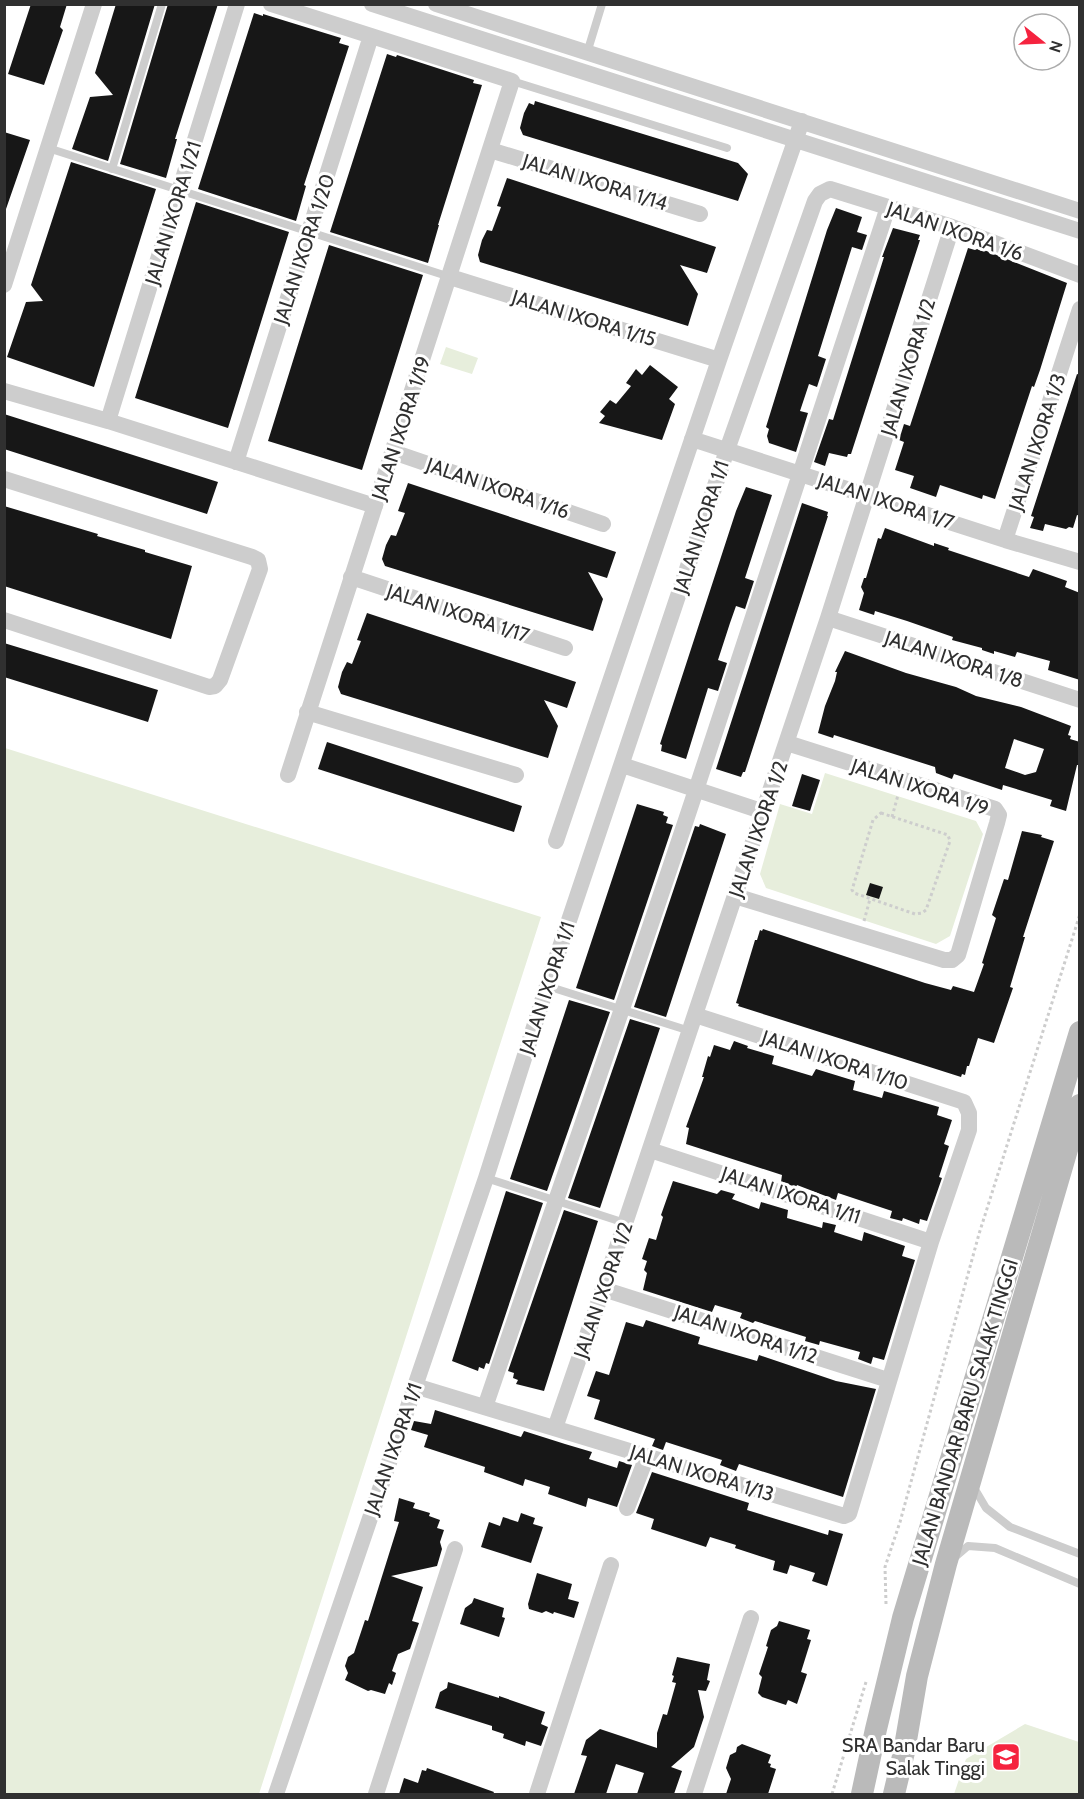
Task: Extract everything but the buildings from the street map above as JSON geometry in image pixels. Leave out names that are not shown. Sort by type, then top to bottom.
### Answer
[{"type":"main road","name":"JALAN BANDAR BARU SALAK TINGGI","points":[[862,1794],[903,1618],[1080,1032]]},
{"type":"main road","name":"JALAN BANDAR BARU SALAK TINGGI","points":[[894,1794],[917,1676],[946,1564],[1080,1105]]},
{"type":"street","points":[[4,285],[94,4]]},
{"type":"street","name":"JALAN IXORA 1/21","points":[[108,421],[237,4]]},
{"type":"street","points":[[271,4],[512,81]]},
{"type":"street","points":[[372,4],[1080,231]]},
{"type":"street","points":[[436,4],[1080,211]]},
{"type":"street","name":"JALAN IXORA 1/20","points":[[236,462],[371,36]]},
{"type":"street","name":"JALAN IXORA 1/19","points":[[288,776],[512,81]]},
{"type":"street","points":[[556,841],[718,360],[802,121]]},
{"type":"street","name":"JALAN IXORA 1/14","points":[[489,150],[700,214]]},
{"type":"street","name":"JALAN IXORA 1/6","points":[[830,189],[952,227],[1080,275]]},
{"type":"street","name":"JALAN IXORA 1/1","points":[[276,1794],[486,1178],[547,986],[727,450],[815,201],[820,194],[830,189]]},
{"type":"street","points":[[485,1407],[697,790],[888,207]]},
{"type":"street","name":"JALAN IXORA 1/2","points":[[555,1428],[626,1223],[869,495],[952,227]]},
{"type":"street","name":"JALAN IXORA 1/15","points":[[450,277],[718,360]]},
{"type":"street","name":"JALAN IXORA 1/3","points":[[1005,540],[1080,309]]},
{"type":"street","points":[[4,392],[108,421],[375,506]]},
{"type":"street","name":"JALAN IXORA 1/7","points":[[693,439],[1080,562]]},
{"type":"street","name":"JALAN IXORA 1/16","points":[[393,452],[603,524]]},
{"type":"street","points":[[4,479],[252,557],[258,560],[260,569],[220,680],[215,686],[209,687],[4,620]]},
{"type":"street","name":"JALAN IXORA 1/17","points":[[351,578],[566,648]]},
{"type":"street","name":"JALAN IXORA 1/8","points":[[828,618],[1080,700]]},
{"type":"street","points":[[307,712],[516,775]]},
{"type":"street","name":"JALAN IXORA 1/9","points":[[735,896],[860,935],[952,960],[958,955],[998,823],[999,815],[995,809],[787,743]]},
{"type":"street","points":[[622,765],[764,812]]},
{"type":"street","name":"JALAN IXORA 1/10","points":[[692,1023],[964,1102],[969,1113],[969,1130],[931,1242]]},
{"type":"street","name":"JALAN IXORA 1/11","points":[[650,1150],[931,1242]]},
{"type":"street","points":[[888,1380],[931,1242]]},
{"type":"street","name":"JALAN IXORA 1/12","points":[[603,1289],[888,1380]]},
{"type":"street","name":"JALAN IXORA 1/13","points":[[415,1386],[844,1516],[849,1514],[888,1380]]},
{"type":"street","points":[[627,1508],[647,1456]]},
{"type":"street","points":[[376,1794],[455,1550]]},
{"type":"street","points":[[537,1794],[611,1564]]},
{"type":"street","points":[[694,1794],[752,1618]]},
{"type":"lane","points":[[112,169],[162,4]]},
{"type":"lane","points":[[587,53],[602,4]]},
{"type":"lane","points":[[512,81],[727,148]]},
{"type":"lane","points":[[48,148],[450,277]]},
{"type":"lane","points":[[547,986],[623,1010],[692,1023]]},
{"type":"lane","points":[[486,1178],[626,1223]]},
{"type":"lane","points":[[970,1481],[986,1508],[1010,1527],[1080,1554]]},
{"type":"lane","points":[[946,1564],[968,1546],[995,1548],[1080,1584]]},
{"type":"path","points":[[892,817],[903,781]]},
{"type":"path","points":[[881,813],[892,817],[942,832],[948,835],[950,841],[926,910],[922,913],[915,914],[854,893],[852,884],[873,820],[881,813]]},
{"type":"path","points":[[860,935],[870,899]]},
{"type":"path","points":[[887,1613],[885,1567],[903,1510],[979,1234],[1080,914]]},
{"type":"path","points":[[832,1794],[867,1678]]},
{"type":"green space","points":[[446,347],[478,358],[472,374],[440,364]]},
{"type":"green space","points":[[5,748],[541,917],[259,1794],[5,1794]]},
{"type":"green space","points":[[825,773],[976,821],[983,834],[950,936],[936,944],[766,888],[760,874],[780,804],[812,814]]},
{"type":"green space","points":[[1025,1724],[1079,1742],[1079,1794],[954,1794],[966,1759]]},
{"type":"place","name":"SRA Bandar Baru Salak Tinggi","points":[[1006,1757]]}]
